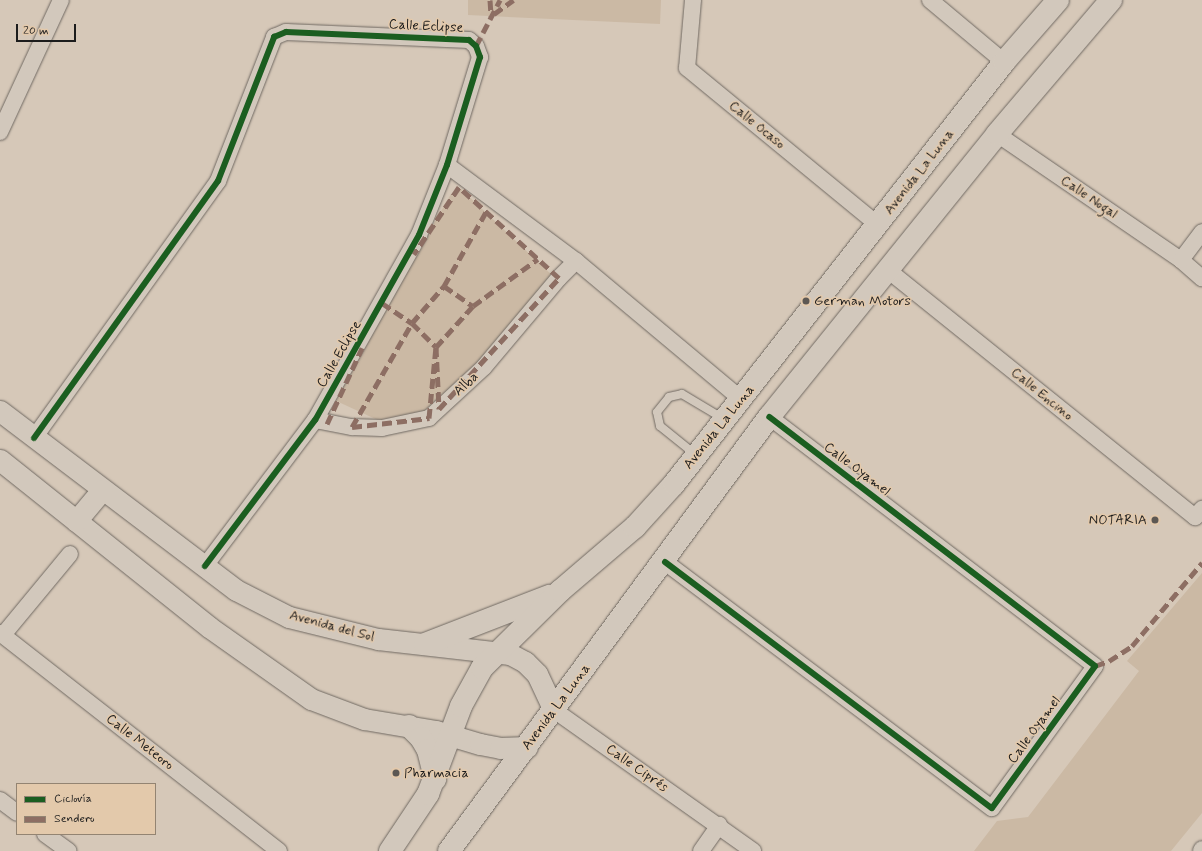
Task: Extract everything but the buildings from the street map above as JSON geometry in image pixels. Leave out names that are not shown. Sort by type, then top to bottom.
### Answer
[{"type":"main road","name":"Avenida La Luna","points":[[390,851],[428,794],[435,779],[466,694],[476,677],[498,651],[560,591],[635,527],[696,455],[724,419],[742,400],[1004,62],[1058,0]]},
{"type":"main road","name":"Avenida La Luna","points":[[449,851],[665,562],[769,417],[889,271],[997,134],[1111,0]]},
{"type":"main road","points":[[425,644],[560,591]]},
{"type":"main road","points":[[409,726],[421,738],[428,750],[435,779]]},
{"type":"street","points":[[0,132],[61,0]]},
{"type":"street","name":"Calle Ocaso","points":[[692,0],[687,68],[878,225]]},
{"type":"street","points":[[930,0],[1004,62]]},
{"type":"street","name":"Calle Eclipse","points":[[34,438],[218,181],[274,37],[286,32],[469,40],[476,46],[480,57],[447,165],[419,235],[315,420],[205,566]]},
{"type":"street","name":"Calle Nogal","points":[[997,134],[1181,260],[1202,278]]},
{"type":"street","points":[[447,165],[576,261],[742,400]]},
{"type":"street","points":[[1181,260],[1202,232]]},
{"type":"street","name":"Alba","points":[[315,420],[352,427],[382,428],[429,418],[484,367],[559,278],[576,261]]},
{"type":"street","name":"Calle Encino","points":[[889,271],[1199,513]]},
{"type":"street","name":"Avenida del Sol","points":[[0,411],[102,490],[236,590],[290,617],[378,639],[498,651],[519,657],[532,667],[544,684],[554,710]]},
{"type":"street","name":"Calle Oyamel","points":[[665,562],[992,808],[1095,666],[769,417]]},
{"type":"street","points":[[0,460],[210,627],[311,699],[364,719],[409,726],[451,735],[495,747],[527,747]]},
{"type":"street","points":[[76,521],[102,490]]},
{"type":"street","points":[[2,634],[70,554]]},
{"type":"street","name":"Calle Meteoro","points":[[2,634],[279,851]]},
{"type":"street","name":"Calle Ciprés","points":[[554,710],[719,825],[753,851]]},
{"type":"street","points":[[0,800],[16,812]]},
{"type":"street","points":[[701,851],[719,825]]},
{"type":"street","points":[[46,835],[68,851]]},
{"type":"lane","points":[[696,455],[660,426],[657,412],[669,397],[682,394],[724,419]]},
{"type":"shaded area","points":[[468,0],[661,0],[660,24],[468,15]]},
{"type":"shaded area","points":[[461,189],[554,277],[483,364],[428,414],[382,422],[332,399],[451,194]]},
{"type":"shaded area","points":[[1202,573],[1202,813],[1171,851],[974,851],[997,821],[1028,817],[1139,671],[1127,661]]},
{"type":"marked path","points":[[490,0],[491,16]]},
{"type":"marked path","points":[[476,46],[500,0]]},
{"type":"marked path","points":[[494,14],[513,0]]},
{"type":"marked path","points":[[352,427],[429,418],[436,347],[439,409],[559,278],[459,187],[414,254]]},
{"type":"marked path","points":[[352,427],[412,323],[444,286],[486,212]]},
{"type":"marked path","points":[[382,303],[412,323],[436,347],[473,306],[538,259]]},
{"type":"marked path","points":[[444,286],[473,306]]},
{"type":"marked path","points":[[327,424],[362,348]]},
{"type":"marked path","points":[[1095,666],[1109,661],[1132,646],[1202,563]]},
{"type":"cycle path","points":[[34,438],[218,181],[274,37],[286,32],[469,40],[476,46],[480,57],[447,165],[419,235],[315,420],[205,566]]},
{"type":"cycle path","points":[[665,562],[992,808],[1095,666],[769,417]]},
{"type":"place","name":"German Motors","points":[[806,301]]},
{"type":"place","name":"NOTARIA","points":[[1155,520]]},
{"type":"place","name":"Pharmacia","points":[[396,773]]}]
